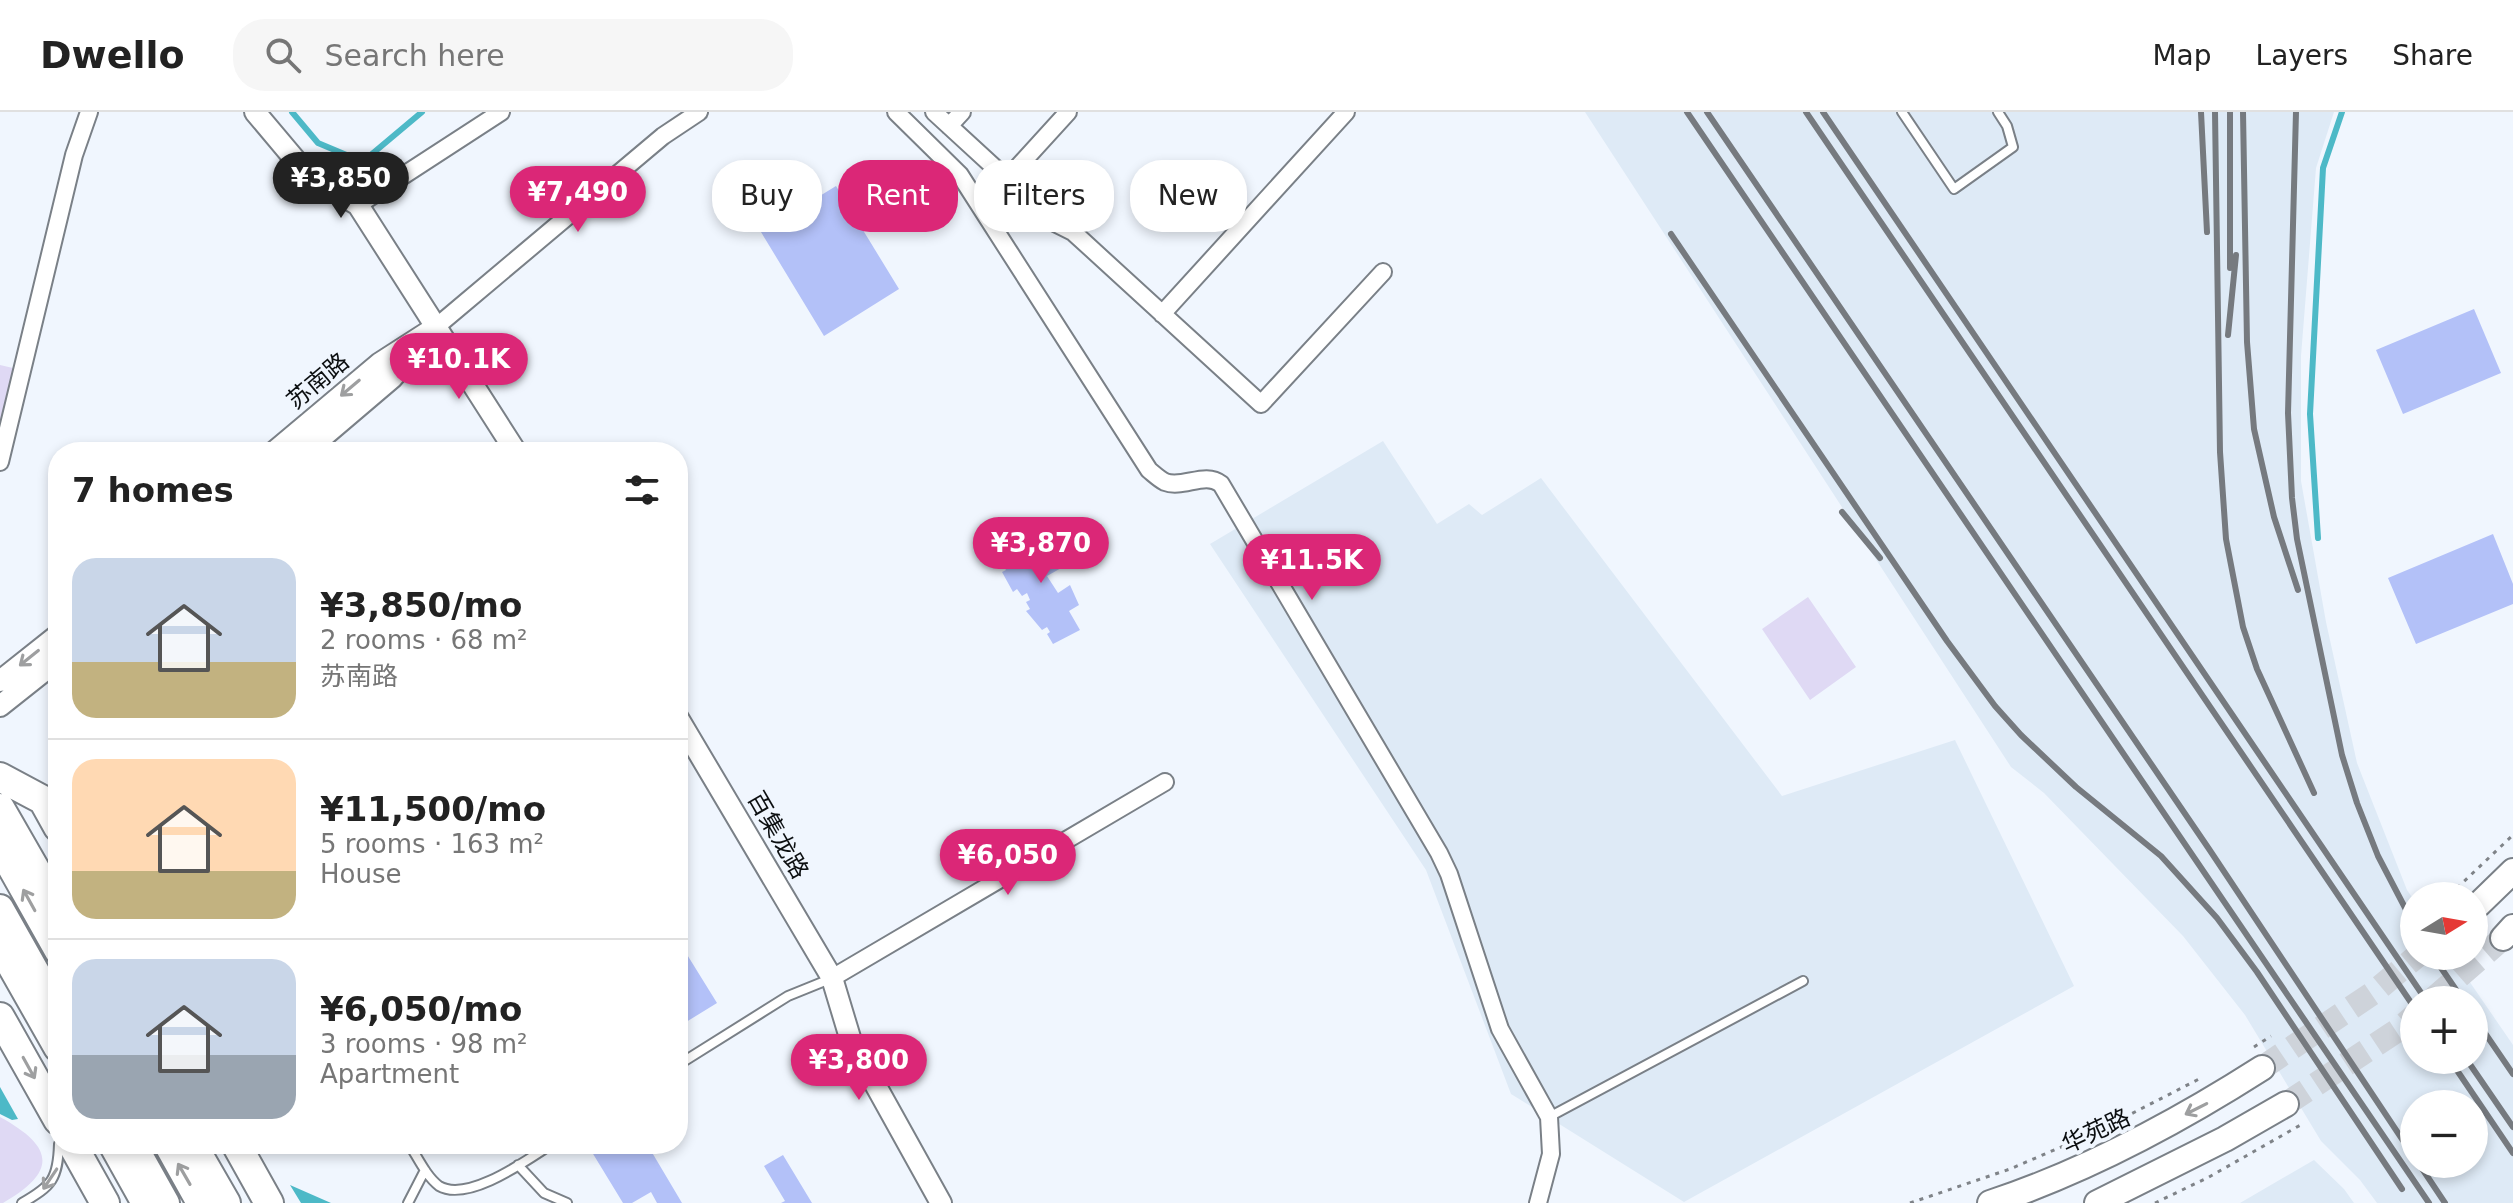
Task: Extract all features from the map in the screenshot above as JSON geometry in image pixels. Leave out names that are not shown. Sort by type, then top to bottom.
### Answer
[{"type":"highway","points":[[0,777],[43,800],[48,809]]},
{"type":"highway","points":[[0,808],[48,892]]},
{"type":"highway","points":[[0,848],[48,933]]},
{"type":"highway","points":[[0,908],[48,993]]},
{"type":"highway","points":[[0,945],[48,1029]]},
{"type":"highway","points":[[0,1017],[48,1102]]},
{"type":"highway","points":[[78,1154],[105,1203]]},
{"type":"highway","points":[[119,1154],[146,1203]]},
{"type":"highway","points":[[139,1154],[166,1203]]},
{"type":"highway","points":[[173,1154],[200,1203]]},
{"type":"highway","points":[[198,1154],[226,1203]]},
{"type":"highway","points":[[242,1154],[269,1203]]},
{"type":"main road","points":[[2488,895],[2513,871]]},
{"type":"main road","name":"华苑路","points":[[1990,1203],[2111,1152],[2207,1103],[2255,1060]]},
{"type":"main road","points":[[2097,1203],[2225,1139],[2286,1104]]},
{"type":"street","points":[[0,462],[74,155],[89,112]]},
{"type":"street","points":[[255,112],[308,175],[358,205],[510,442]]},
{"type":"street","points":[[358,205],[501,112]]},
{"type":"street","points":[[436,327],[663,136],[699,112]]},
{"type":"street","points":[[896,112],[960,175],[1149,470],[1169,483],[1215,479],[1221,484],[1439,853],[1449,874],[1500,1029],[1549,1117],[1551,1154],[1538,1203]]},
{"type":"street","points":[[934,112],[986,160]]},
{"type":"street","points":[[949,126],[962,112]]},
{"type":"street","points":[[1024,160],[1068,112]]},
{"type":"street","points":[[1162,314],[1346,112]]},
{"type":"street","points":[[1073,232],[1261,404],[1383,272]]},
{"type":"street","name":"苏南路","points":[[286,442],[380,363],[436,327]]},
{"type":"street","name":"苏南路","points":[[317,442],[392,378],[436,327]]},
{"type":"street","points":[[0,681],[48,643]]},
{"type":"street","points":[[0,706],[48,668]]},
{"type":"street","name":"百集龙路","points":[[688,735],[832,978],[851,1041],[941,1203]]},
{"type":"street","points":[[832,978],[1165,782]]},
{"type":"lane","points":[[1902,112],[1954,189],[2013,147],[2007,126],[1998,112]]},
{"type":"lane","points":[[688,1059],[788,996],[832,978]]},
{"type":"lane","points":[[1549,1117],[1803,981]]},
{"type":"lane","points":[[22,1203],[49,1186],[55,1176],[58,1154]]},
{"type":"lane","points":[[415,1154],[440,1187],[460,1192],[484,1187],[536,1154]]},
{"type":"lane","points":[[518,1165],[544,1193],[567,1203]]},
{"type":"lane","points":[[408,1203],[425,1170]]},
{"type":"path","points":[[2463,882],[2513,835]]},
{"type":"path","points":[[2255,1060],[2271,1036]]},
{"type":"path","name":"华苑路","points":[[1910,1203],[2010,1169],[2096,1132],[2203,1077]]},
{"type":"path","points":[[2155,1203],[2209,1177],[2304,1123]]},
{"type":"shaded area","points":[[1585,112],[2334,112],[2316,168],[2301,356],[2301,481],[2326,622],[2357,763],[2404,882],[2400,882],[2400,970],[2462,970],[2473,986],[2400,986],[2400,1074],[2488,1074],[2488,1009],[2513,1045],[2513,1203],[2377,1203],[2360,1180],[2321,1141],[2245,1015],[2183,936],[2044,793],[2011,767]]},
{"type":"shaded area","points":[[0,365],[13,368],[0,429]]},
{"type":"shaded area","points":[[1383,441],[1437,524],[1469,504],[1482,515],[1541,478],[1782,796],[1955,740],[2074,986],[1684,1202],[1511,1094],[1426,870],[1210,544]]},
{"type":"shaded area","points":[[1808,597],[1856,667],[1810,700],[1762,629]]},
{"type":"shaded area","points":[[0,1117],[31,1138],[42,1159],[41,1169],[34,1180],[3,1203],[0,1203]]},
{"type":"shaded area","points":[[2314,1160],[2354,1203],[2240,1203]]},
{"type":"water","points":[[0,1087],[18,1119],[12,1120],[0,1114]]},
{"type":"water","points":[[290,1185],[331,1203],[301,1203]]},
{"type":"building","points":[[836,186],[838,232],[864,232],[899,289],[824,336],[761,232],[822,232],[822,195]]},
{"type":"building","points":[[2474,309],[2501,373],[2403,414],[2376,350]]},
{"type":"building","points":[[1034,528],[1039,535],[1033,538],[1035,541],[1047,534],[1055,547],[1046,553],[1049,558],[1055,555],[1063,567],[1047,576],[1058,593],[1070,585],[1079,605],[1069,611],[1080,630],[1053,644],[1047,627],[1042,630],[1026,611],[1030,609],[1026,602],[1030,600],[1027,593],[1022,596],[1017,589],[1013,592],[1002,572],[1006,570],[997,556],[1012,547],[1014,550],[1023,545],[1018,538]]},
{"type":"building","points":[[2493,534],[2513,584],[2513,604],[2416,644],[2388,578]]},
{"type":"building","points":[[688,956],[717,1003],[688,1021]]},
{"type":"building","points":[[593,1154],[653,1154],[682,1203],[657,1203],[651,1192],[632,1203],[623,1203]]},
{"type":"building","points":[[783,1155],[812,1203],[781,1203],[785,1201],[764,1166]]},
{"type":"waterway","points":[[292,112],[318,143],[356,159],[366,159],[422,112]]},
{"type":"waterway","points":[[2318,538],[2310,414],[2323,168],[2342,112]]},
{"type":"tunnel","points":[[2448,986],[2503,938]]},
{"type":"tunnel","points":[[2262,1068],[2373,993],[2400,970]]},
{"type":"tunnel","points":[[2286,1104],[2400,1028]]},
{"type":"railway","points":[[1687,112],[2429,1203]]},
{"type":"railway","points":[[1707,112],[2209,849],[2400,1136]]},
{"type":"railway","points":[[1806,112],[2400,986]]},
{"type":"railway","points":[[1823,112],[2416,986]]},
{"type":"railway","points":[[2201,112],[2207,232]]},
{"type":"railway","points":[[2215,112],[2220,452],[2226,539],[2243,627],[2257,669],[2314,793]]},
{"type":"railway","points":[[2230,112],[2230,268]]},
{"type":"railway","points":[[2243,112],[2247,342],[2254,429],[2274,517],[2298,590]]},
{"type":"railway","points":[[2296,112],[2288,413],[2297,539],[2342,755],[2378,856],[2400,898]]},
{"type":"railway","points":[[1671,234],[1947,641],[1995,706],[2076,787],[2161,856],[2217,918],[2257,972],[2402,1189]]},
{"type":"railway","points":[[2228,335],[2236,255]]},
{"type":"railway","points":[[1842,512],[1880,558]]},
{"type":"railway","points":[[2443,970],[2453,986]]},
{"type":"railway","points":[[2488,1037],[2513,1074]]},
{"type":"railway","points":[[2459,1074],[2513,1153]]},
{"type":"railway","points":[[2477,1074],[2513,1127]]},
{"type":"railway","points":[[2428,1178],[2445,1203]]}]
